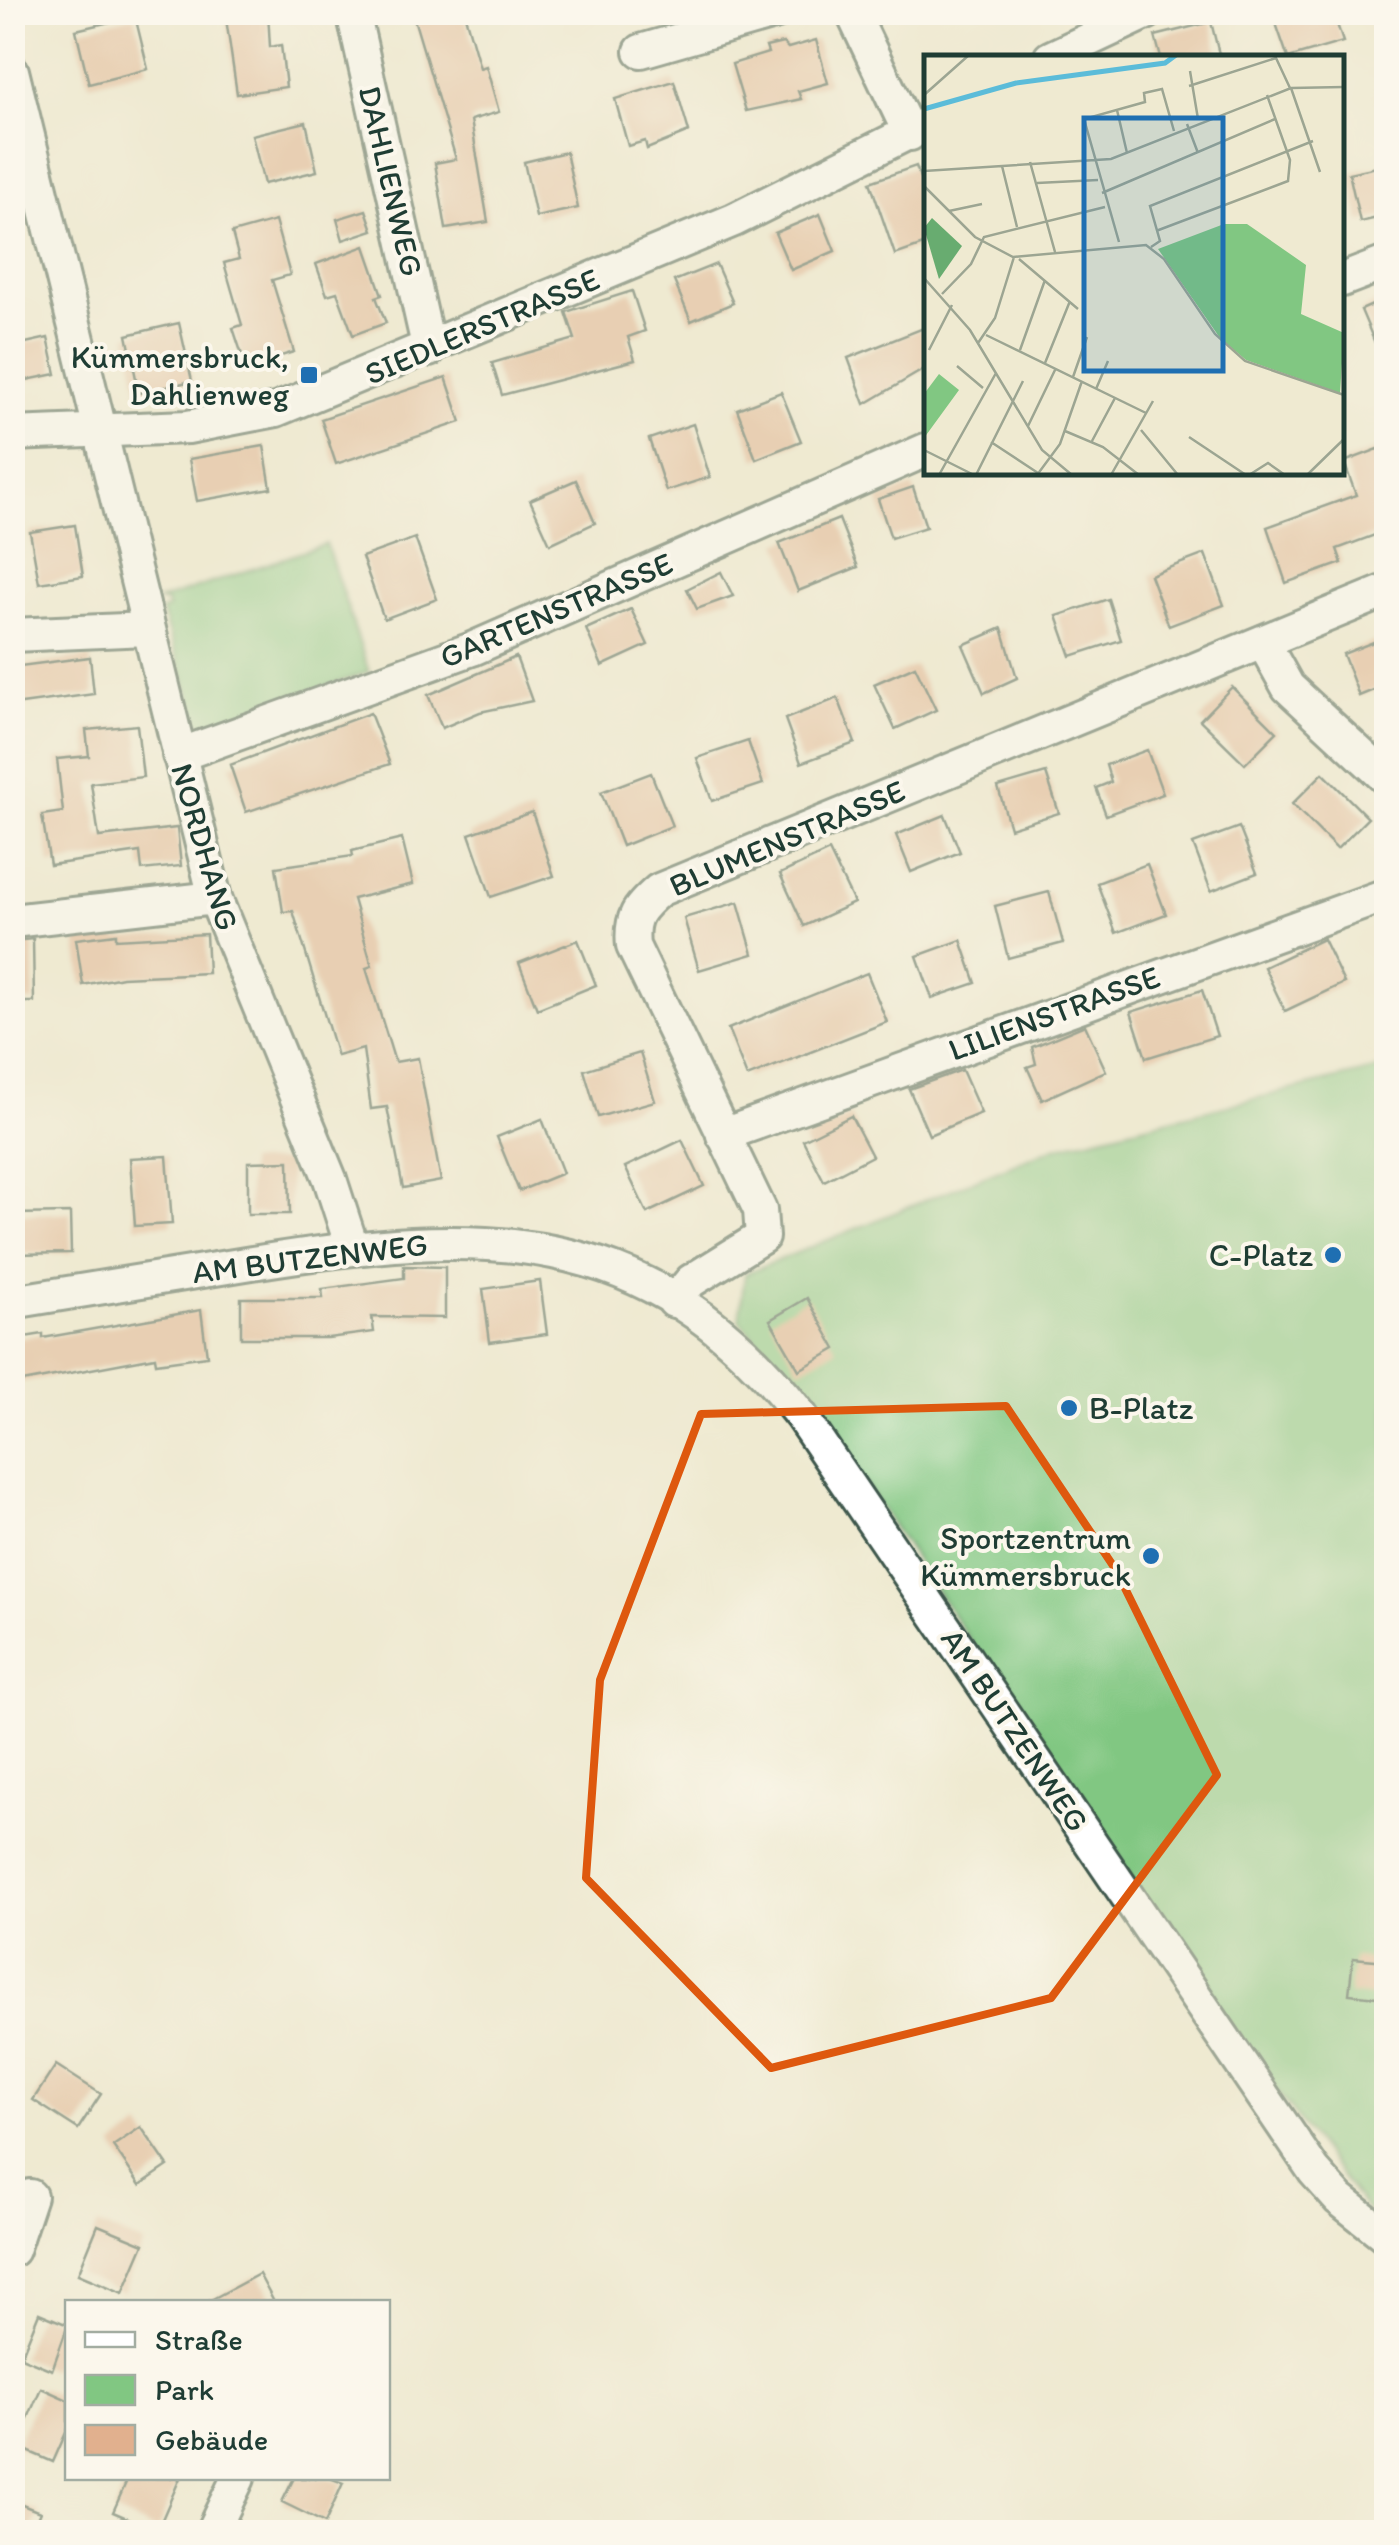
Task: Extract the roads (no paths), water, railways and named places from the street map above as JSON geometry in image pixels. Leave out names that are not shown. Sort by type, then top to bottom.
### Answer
[{"type":"street","name":"DAHLIENWEG","points":[[353,12],[429,350]]},
{"type":"street","points":[[642,51],[777,12]]},
{"type":"street","points":[[852,12],[918,129]]},
{"type":"street","points":[[1056,55],[1143,13]]},
{"type":"street","name":"NORDHANG","points":[[12,71],[215,898],[330,1179],[352,1247]]},
{"type":"street","name":"SIEDLERSTRASSE","points":[[12,434],[188,427],[276,410],[429,350],[734,220],[918,129]]},
{"type":"street","points":[[1344,279],[1386,263]]},
{"type":"street","name":"GARTENSTRASSE","points":[[179,755],[472,649],[924,451]]},
{"type":"street","name":"BLUMENSTRASSE","points":[[674,1301],[691,1281],[762,1236],[760,1210],[633,946],[631,924],[638,908],[660,890],[1386,591]]},
{"type":"street","points":[[12,635],[146,628]]},
{"type":"street","points":[[1263,642],[1288,687],[1386,778]]},
{"type":"street","name":"LILIENSTRASSE","points":[[723,1135],[1386,895]]},
{"type":"street","points":[[12,921],[215,898]]},
{"type":"street","name":"AM BUTZENWEG","points":[[12,1302],[352,1247],[476,1241],[526,1244],[620,1272],[674,1301],[739,1346],[800,1416],[1314,2171],[1338,2199],[1381,2224]]},
{"type":"street","points":[[12,2250],[30,2196]]},
{"type":"street","points":[[212,2532],[237,2480]]},
{"type":"place","name":"Kümmersbruck, Dahlienweg","points":[[309,375]]},
{"type":"place","name":"C-Platz","points":[[1333,1255]]},
{"type":"place","name":"B-Platz","points":[[1069,1408]]},
{"type":"place","name":"Sportzentrum Kümmersbruck","points":[[1151,1556]]}]
